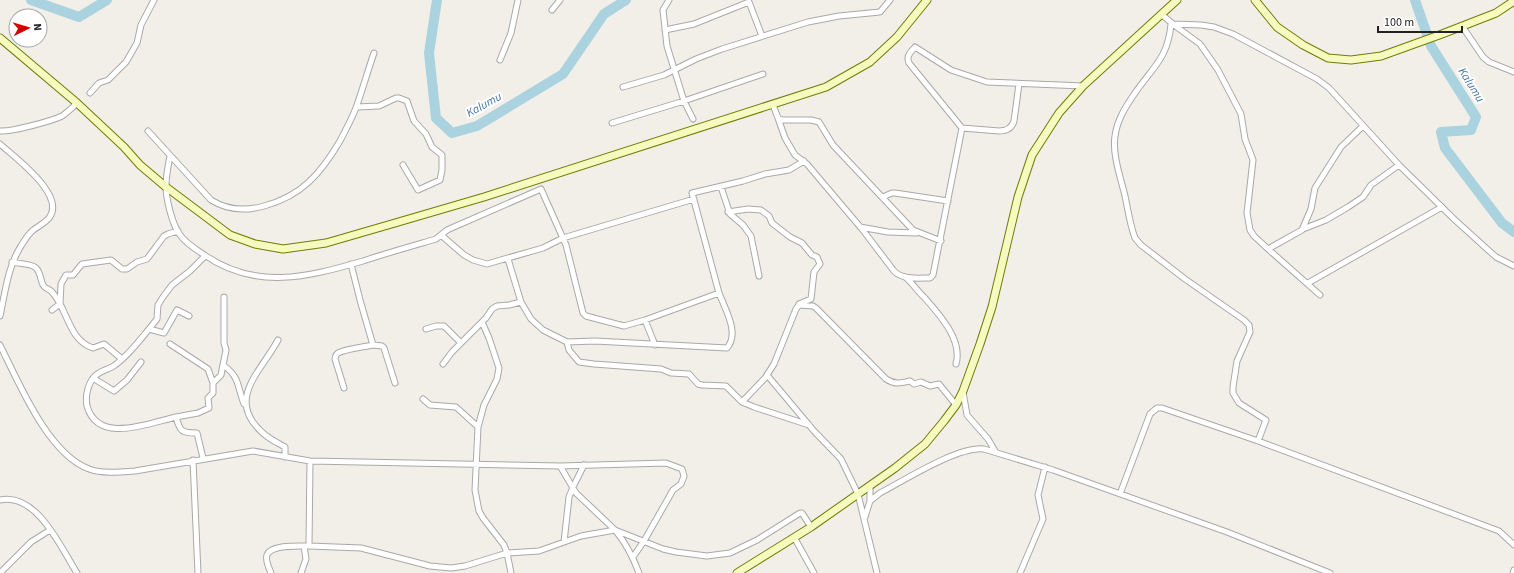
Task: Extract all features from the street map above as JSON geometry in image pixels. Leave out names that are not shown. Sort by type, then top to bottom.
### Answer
[{"type":"main road","points":[[0,38],[77,103],[124,147],[140,165],[166,187],[230,235],[255,244],[283,249],[317,245],[484,197],[556,172],[773,105],[826,87],[848,76],[870,62],[897,37],[927,0]]},
{"type":"main road","points":[[737,573],[811,527],[894,468],[925,444],[956,405],[963,391],[992,307],[1018,197],[1035,149],[1059,114],[1083,86],[1177,0]]},
{"type":"main road","points":[[1255,0],[1277,27],[1303,45],[1328,58],[1351,60],[1381,56],[1442,34],[1496,13],[1514,1]]},
{"type":"street","points":[[90,93],[99,83],[108,80],[123,66],[137,44],[141,25],[154,0]]},
{"type":"street","points":[[500,60],[511,33],[518,0]]},
{"type":"street","points":[[552,10],[560,0]]},
{"type":"street","points":[[669,0],[664,10],[667,46],[684,101],[693,119]]},
{"type":"street","points":[[623,87],[664,75],[696,59],[762,36],[818,20],[880,12],[890,0]]},
{"type":"street","points":[[665,30],[694,24],[748,1],[762,36]]},
{"type":"street","points":[[1161,14],[1172,24],[1200,44],[1218,70],[1241,114],[1245,139],[1253,160],[1247,213],[1249,227],[1254,236],[1320,295]]},
{"type":"street","points":[[1172,24],[1214,27],[1233,34],[1323,83],[1399,166],[1496,256],[1514,266]]},
{"type":"street","points":[[1172,24],[1166,49],[1157,64],[1135,92],[1117,124],[1115,145],[1117,161],[1135,238],[1141,245],[1185,279],[1249,325],[1249,336],[1237,361],[1233,393],[1239,403],[1266,420],[1258,441]]},
{"type":"street","points":[[1462,26],[1483,57],[1489,62],[1514,72]]},
{"type":"street","points":[[1019,84],[1014,121],[1006,130],[1000,131],[962,128],[909,63],[908,55],[914,47],[956,72],[992,83],[1083,86]]},
{"type":"street","points":[[148,131],[211,200],[217,204],[235,209],[264,206],[292,195],[313,179],[333,152],[357,107],[374,53]]},
{"type":"street","points":[[612,123],[684,101],[763,74]]},
{"type":"street","points":[[357,107],[379,106],[396,98],[407,101],[414,121],[426,134],[432,147],[442,155],[441,178],[438,181],[418,190],[403,165]]},
{"type":"street","points":[[0,130],[3,131],[26,127],[55,119],[69,111],[77,103]]},
{"type":"street","points":[[773,105],[785,138],[795,155],[804,161],[860,227],[896,274],[905,277],[932,277],[941,241],[962,128]]},
{"type":"street","points":[[778,118],[786,120],[811,120],[819,122],[833,145],[909,226],[918,233]]},
{"type":"street","points":[[1302,230],[1312,209],[1315,188],[1341,148],[1363,126]]},
{"type":"street","points":[[0,144],[30,170],[44,186],[49,193],[52,206],[50,217],[28,236],[12,262],[0,316]]},
{"type":"street","points":[[170,156],[166,187],[169,207],[178,231],[192,246],[205,256],[236,271],[261,277],[310,275],[351,264],[436,239],[453,227],[541,189],[563,238],[583,313],[586,316],[621,326],[645,320],[719,293]]},
{"type":"street","points":[[508,259],[521,302],[537,325],[543,330],[567,342],[595,341],[727,348],[732,336],[732,329],[719,293],[692,193],[721,187],[760,175],[788,170],[804,161]]},
{"type":"street","points":[[1268,249],[1302,230],[1326,220],[1348,208],[1363,197],[1371,185],[1399,166]]},
{"type":"street","points":[[721,187],[728,212],[743,225],[751,236],[759,276]]},
{"type":"street","points":[[883,198],[895,193],[948,201]]},
{"type":"street","points":[[441,235],[464,255],[478,262],[487,264],[542,248],[563,238],[694,199]]},
{"type":"street","points":[[1308,283],[1442,207]]},
{"type":"street","points":[[728,212],[748,209],[762,210],[767,214],[772,223],[790,237],[802,243],[812,255],[817,257],[820,264],[814,272],[811,299],[813,306],[838,329],[886,379],[895,384],[910,381],[914,384],[921,382],[928,386],[939,384],[956,405]]},
{"type":"street","points":[[860,227],[888,232],[918,233],[941,241]]},
{"type":"street","points":[[60,304],[60,288],[63,279],[66,275],[73,275],[82,264],[111,260],[124,270],[137,262],[148,259],[164,236],[178,231]]},
{"type":"street","points":[[170,344],[208,369],[213,383],[213,393],[208,396],[208,409],[198,413],[137,427],[117,429],[107,428],[95,421],[87,406],[87,393],[93,378],[99,372],[115,365],[122,359],[157,318],[158,305],[172,285],[190,271],[205,256]]},
{"type":"street","points":[[12,262],[37,268],[40,272],[44,287],[53,293],[74,332],[86,345],[93,348],[104,344],[122,359]]},
{"type":"street","points":[[351,264],[373,345]]},
{"type":"street","points":[[905,277],[941,316],[956,343],[958,356],[956,364]]},
{"type":"street","points":[[213,383],[220,377],[226,350],[224,342],[224,297]]},
{"type":"street","points":[[742,402],[767,376],[776,360],[796,309],[799,305],[811,299]]},
{"type":"street","points":[[443,364],[492,309],[497,306],[521,302]]},
{"type":"street","points":[[52,310],[60,304]]},
{"type":"street","points":[[799,305],[813,306]]},
{"type":"street","points":[[149,329],[164,332],[177,310],[189,316]]},
{"type":"street","points":[[645,320],[655,345]]},
{"type":"street","points":[[482,322],[499,368],[497,379],[484,404],[478,427],[476,490],[479,511],[504,545],[507,553],[510,573]]},
{"type":"street","points":[[426,329],[436,326],[444,326],[461,343]]},
{"type":"street","points":[[246,408],[246,395],[251,382],[272,352],[278,340]]},
{"type":"street","points":[[567,342],[569,350],[579,362],[661,368],[671,373],[689,374],[698,384],[702,386],[728,387],[742,402],[809,425]]},
{"type":"street","points":[[0,345],[22,389],[51,440],[69,458],[90,469],[116,472],[135,471],[203,458],[258,451],[294,459]]},
{"type":"street","points":[[344,388],[336,362],[336,356],[349,350],[373,345],[382,346],[384,348],[395,383]]},
{"type":"street","points":[[93,378],[114,391],[127,380],[141,362]]},
{"type":"street","points":[[223,364],[231,370],[236,377],[238,389],[253,421],[272,441],[285,447],[285,457],[310,461],[476,465],[584,466],[666,463],[682,469],[684,476],[681,484],[673,490],[644,541],[633,556]]},
{"type":"street","points":[[767,376],[838,456],[854,484],[865,517],[877,573]]},
{"type":"street","points":[[963,391],[967,415],[988,439],[995,451]]},
{"type":"street","points":[[423,399],[430,406],[456,408],[478,427]]},
{"type":"street","points":[[1120,494],[1150,414],[1157,408],[1162,408],[1258,441],[1499,531],[1514,545]]},
{"type":"street","points":[[176,417],[180,430],[189,434],[197,433],[203,458]]},
{"type":"street","points":[[870,501],[880,493],[958,453],[978,449],[995,451],[1045,467],[1227,532],[1330,573]]},
{"type":"street","points":[[193,460],[198,573]]},
{"type":"street","points":[[301,573],[306,559],[310,461]]},
{"type":"street","points":[[560,466],[581,497],[615,530],[625,542],[633,556],[639,573]]},
{"type":"street","points":[[564,542],[567,507],[573,487],[584,466]]},
{"type":"street","points":[[1020,573],[1042,523],[1038,495],[1045,467]]},
{"type":"street","points":[[865,517],[870,501],[870,485]]},
{"type":"street","points":[[0,500],[14,500],[30,508],[42,518],[77,573]]},
{"type":"street","points":[[271,573],[267,560],[267,553],[276,548],[283,547],[307,546],[361,548],[430,566],[452,568],[465,566],[507,553],[539,551],[593,533],[615,530],[663,549],[707,556],[730,553],[742,548],[800,513],[802,513],[811,527]]},
{"type":"street","points":[[0,573],[31,542],[50,530]]},
{"type":"street","points":[[794,537],[814,573]]},
{"type":"waterway","points":[[31,0],[79,17],[107,0]]},
{"type":"waterway","name":"Kalumu","points":[[437,0],[429,53],[436,118],[452,133],[477,126],[563,74],[604,14],[626,0]]},
{"type":"waterway","name":"Kalumu","points":[[1415,0],[1431,46],[1476,117],[1471,130],[1441,132],[1445,148],[1502,223],[1514,232]]}]
